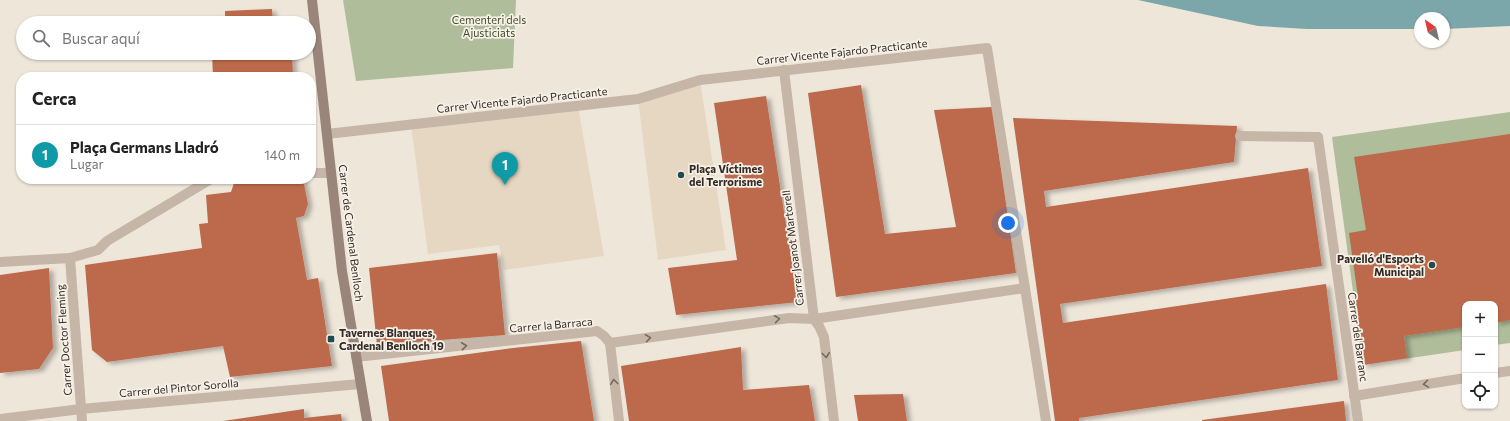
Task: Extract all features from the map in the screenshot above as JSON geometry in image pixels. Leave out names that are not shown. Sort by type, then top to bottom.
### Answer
[{"type":"main road","name":"Carrer de Cardenal Benlloch","points":[[312,0],[314,16]]},
{"type":"main road","name":"Carrer de Cardenal Benlloch","points":[[316,36],[342,271],[367,421]]},
{"type":"street","name":"Carrer Vicente Fajardo Practicante","points":[[327,134],[638,99],[700,80],[987,48],[1046,421]]},
{"type":"street","name":"Carrer Joanot Martorell","points":[[784,70],[814,319],[824,337],[834,421]]},
{"type":"street","name":"Carrer del Barranc","points":[[1240,136],[1318,137],[1358,421]]},
{"type":"street","points":[[316,173],[331,173]]},
{"type":"street","points":[[0,262],[70,258],[98,250],[107,241],[203,184]]},
{"type":"street","name":"Carrer Doctor Fleming","points":[[70,258],[82,421]]},
{"type":"street","points":[[619,421],[610,343],[789,318],[814,319],[1025,288]]},
{"type":"street","name":"Carrer la Barraca","points":[[356,357],[597,331],[610,343]]},
{"type":"street","points":[[1498,373],[1510,371]]},
{"type":"street","points":[[1354,396],[1462,378]]},
{"type":"street","name":"Carrer del Pintor Sorolla","points":[[0,419],[81,409],[360,384]]},
{"type":"green space","name":"Cementeri dels Ajusticiats","points":[[343,0],[516,0],[513,68],[356,81]]},
{"type":"green space","name":"Pavelló d'Esports Municipal","points":[[1510,112],[1510,343],[1498,345],[1498,301],[1462,301],[1462,350],[1363,365],[1332,137]]},
{"type":"shaded area","name":"Plaça Víctimes del Terrorisme","points":[[700,80],[726,250],[658,260],[638,99]]},
{"type":"shaded area","points":[[578,106],[604,256],[504,270],[499,245],[428,254],[411,125]]},
{"type":"water","points":[[1138,0],[1510,0],[1510,26],[1450,29],[1450,12],[1414,12],[1414,29],[1307,29],[1258,26]]},
{"type":"building","points":[[272,9],[272,16],[225,16],[225,11]]},
{"type":"building","points":[[212,60],[292,60],[293,72],[213,72]]},
{"type":"building","points":[[861,85],[885,234],[956,227],[934,110],[992,107],[1016,273],[836,297],[808,93]]},
{"type":"building","points":[[766,96],[798,302],[676,315],[668,268],[737,260],[714,103]]},
{"type":"building","points":[[1013,118],[1237,126],[1234,162],[1044,191],[1046,207],[1308,168],[1322,266],[1060,304],[1063,323],[1326,284],[1338,380],[1079,418],[1079,421],[1055,421]]},
{"type":"building","name":"Pavelló d'Esports Municipal","points":[[1510,134],[1510,320],[1498,322],[1498,301],[1462,301],[1462,327],[1404,336],[1407,358],[1363,365],[1353,298],[1358,297],[1349,233],[1366,230],[1354,157]]},
{"type":"building","points":[[234,184],[304,184],[308,204],[304,216],[296,218],[307,280],[318,278],[332,366],[230,377],[223,346],[107,362],[92,350],[85,265],[202,248],[199,224],[208,223],[206,195],[231,192]]},
{"type":"building","points":[[497,253],[505,335],[377,345],[369,268]]},
{"type":"building","points":[[49,268],[53,348],[39,369],[0,373],[0,275]]},
{"type":"building","points":[[581,341],[594,421],[389,421],[381,366],[513,348]]},
{"type":"building","points":[[741,347],[743,390],[809,385],[815,421],[629,421],[621,366]]},
{"type":"building","points":[[903,394],[907,421],[858,421],[854,395]]},
{"type":"building","points":[[1344,401],[1346,421],[1202,421],[1202,420]]},
{"type":"building","points":[[304,409],[304,418],[341,414],[342,421],[223,421]]},
{"type":"place","name":"Plaça Víctimes del Terrorisme","points":[[681,175]]},
{"type":"place","name":"Plaça Germans Lladró","points":[[505,185]]},
{"type":"place","name":"Pavelló d'Esports Municipal","points":[[1432,265]]},
{"type":"place","name":"Tavernes Blanques, Cardenal Benlloch 19","points":[[331,339]]}]
